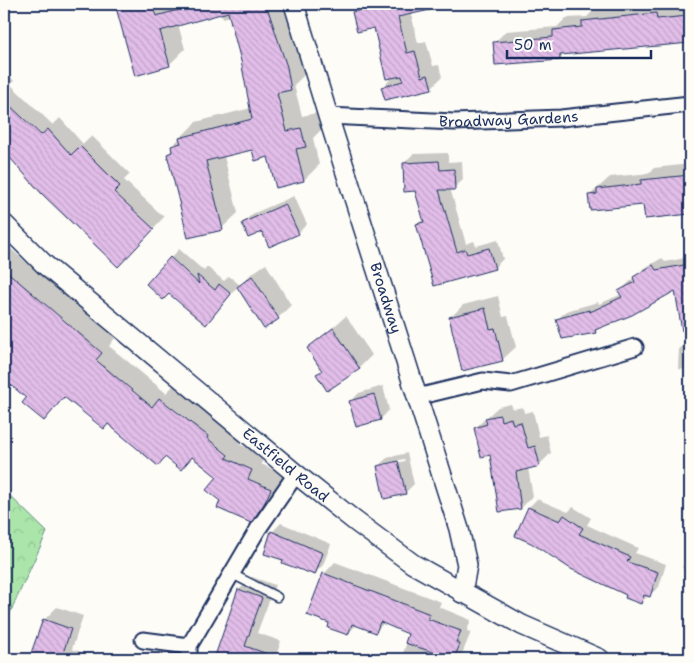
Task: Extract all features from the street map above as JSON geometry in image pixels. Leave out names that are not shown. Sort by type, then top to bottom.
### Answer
[{"type":"street","name":"Broadway","points":[[294,4],[463,547],[468,565],[462,593]]},
{"type":"street","name":"Broadway Gardens","points":[[328,116],[454,122],[561,118],[690,104]]},
{"type":"street","name":"Eastfield Road","points":[[4,224],[46,265],[296,474],[406,559],[462,593],[522,624],[600,659]]},
{"type":"street","points":[[417,397],[482,381],[511,384],[635,347]]},
{"type":"street","points":[[143,640],[189,653],[258,529],[296,474]]},
{"type":"lane","points":[[232,574],[277,597]]},
{"type":"green space","points":[[4,490],[47,532],[4,626]]},
{"type":"building","points":[[115,4],[152,4],[156,16],[200,4],[266,4],[287,67],[291,90],[277,93],[287,131],[301,128],[306,147],[296,149],[304,181],[276,188],[268,157],[255,161],[252,150],[206,161],[223,230],[188,238],[167,154],[172,152],[171,146],[181,143],[179,138],[252,119],[241,61],[228,12],[160,31],[170,66],[135,76]]},
{"type":"building","points":[[386,4],[429,4],[430,10],[398,17],[407,53],[415,51],[422,77],[428,75],[432,89],[385,100],[381,87],[403,81],[402,76],[386,79],[374,28],[357,32],[352,12]]},
{"type":"building","points":[[656,13],[657,19],[688,16],[690,43],[560,55],[560,60],[495,65],[493,42],[553,37],[553,30],[582,27],[582,21]]},
{"type":"building","points":[[4,100],[41,135],[48,129],[71,155],[80,146],[120,186],[114,192],[154,229],[118,267],[41,193],[4,151]]},
{"type":"building","points":[[439,161],[440,170],[454,169],[455,190],[439,190],[457,252],[465,249],[467,254],[489,248],[495,269],[434,286],[416,224],[424,222],[415,191],[404,192],[403,163]]},
{"type":"building","points":[[690,175],[690,214],[645,219],[643,205],[590,210],[588,195],[597,194],[597,189],[641,184],[641,180]]},
{"type":"building","points":[[285,204],[299,234],[269,247],[262,232],[248,238],[242,223]]},
{"type":"building","points":[[170,257],[199,284],[197,275],[215,290],[219,284],[231,294],[206,325],[169,294],[163,300],[146,284]]},
{"type":"building","points":[[690,264],[690,330],[682,331],[675,291],[632,315],[595,330],[596,333],[562,339],[556,319],[589,310],[590,312],[622,297],[618,291],[635,282],[633,277],[653,265],[656,270]]},
{"type":"building","points":[[4,269],[102,353],[96,360],[152,407],[159,398],[208,436],[207,438],[228,455],[226,458],[252,470],[248,479],[271,489],[264,504],[251,523],[217,508],[220,501],[206,490],[217,477],[192,457],[181,470],[165,457],[158,466],[108,424],[104,429],[64,397],[44,421],[22,403],[26,398],[4,379]]},
{"type":"building","points":[[252,276],[279,319],[264,329],[237,287]]},
{"type":"building","points":[[485,308],[490,329],[495,328],[503,361],[462,371],[449,317]]},
{"type":"building","points":[[333,328],[360,369],[327,391],[316,374],[322,371],[307,348]]},
{"type":"building","points":[[374,394],[381,420],[356,427],[349,401]]},
{"type":"building","points":[[500,415],[501,421],[511,418],[513,424],[521,422],[528,448],[535,446],[540,466],[516,472],[521,509],[499,512],[490,455],[481,457],[474,428],[487,424],[485,418]]},
{"type":"building","points":[[398,461],[406,494],[384,499],[377,466]]},
{"type":"building","points":[[528,507],[560,521],[564,515],[583,528],[579,534],[630,557],[627,562],[658,572],[650,597],[644,595],[641,604],[625,598],[626,595],[571,569],[531,543],[515,536]]},
{"type":"building","points":[[271,531],[323,553],[315,575],[282,563],[283,560],[264,554]]},
{"type":"building","points":[[323,573],[430,614],[428,619],[461,631],[456,642],[460,644],[454,659],[405,643],[408,634],[380,622],[376,633],[352,624],[348,635],[328,628],[329,623],[307,615]]},
{"type":"building","points":[[238,589],[262,598],[245,646],[276,657],[276,659],[214,659]]},
{"type":"building","points":[[43,619],[71,629],[61,659],[29,659]]}]
